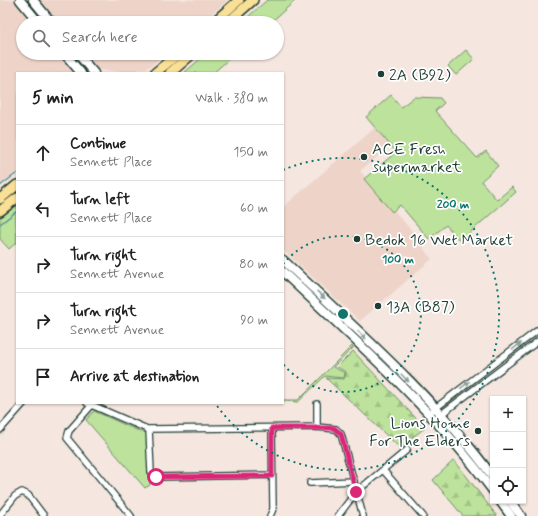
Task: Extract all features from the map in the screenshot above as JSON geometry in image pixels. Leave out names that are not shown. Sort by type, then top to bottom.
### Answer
[{"type":"main road","points":[[20,0],[33,16]]},
{"type":"main road","points":[[33,0],[46,16]]},
{"type":"main road","points":[[222,16],[239,0]]},
{"type":"main road","points":[[235,16],[253,0]]},
{"type":"main road","points":[[70,60],[80,72]]},
{"type":"main road","points":[[83,60],[93,72]]},
{"type":"main road","points":[[156,72],[171,60]]},
{"type":"main road","points":[[171,72],[185,60]]},
{"type":"main road","points":[[0,199],[16,186]]},
{"type":"main road","points":[[0,211],[16,199]]},
{"type":"main road","points":[[284,261],[435,414],[490,474]]},
{"type":"main road","points":[[284,273],[375,353]]},
{"type":"main road","points":[[435,414],[490,487]]},
{"type":"main road","points":[[502,504],[511,516]]},
{"type":"main road","points":[[512,504],[521,516]]},
{"type":"street","points":[[435,414],[538,330]]},
{"type":"street","points":[[435,414],[538,340]]},
{"type":"street","points":[[0,430],[23,404]]},
{"type":"street","points":[[131,516],[68,441],[66,435],[68,431],[89,404],[140,427],[150,429],[334,428],[339,431],[363,516]]},
{"type":"street","points":[[317,404],[317,427]]},
{"type":"street","points":[[270,516],[273,509],[272,428]]},
{"type":"street","points":[[150,429],[151,472],[156,477],[272,476]]},
{"type":"street","points":[[338,516],[356,492],[407,450]]},
{"type":"street","points":[[383,470],[423,516]]},
{"type":"street","points":[[310,483],[354,481]]},
{"type":"street","points":[[0,515],[15,496],[22,492],[28,495],[44,516]]},
{"type":"shaded area","points":[[0,0],[14,0],[28,16],[16,16],[16,60],[65,60],[74,72],[16,72],[16,172],[0,185]]},
{"type":"shaded area","points":[[39,0],[228,0],[209,16],[52,16]]},
{"type":"shaded area","points":[[89,60],[158,60],[150,67],[128,72],[97,70]]},
{"type":"shaded area","points":[[377,126],[392,144],[360,171],[425,246],[423,248],[432,259],[360,321],[284,251],[284,206]]},
{"type":"green space","points":[[267,0],[296,0],[278,16],[249,16]]},
{"type":"green space","points":[[466,50],[474,59],[456,75],[448,66]]},
{"type":"green space","points":[[199,60],[228,60],[214,72],[185,72]]},
{"type":"green space","points":[[391,95],[401,107],[414,97],[440,98],[444,103],[435,111],[477,158],[486,151],[498,166],[481,181],[497,200],[512,187],[516,192],[460,241],[446,225],[429,239],[400,205],[392,212],[364,179],[396,152],[366,117]]},
{"type":"green space","points":[[16,206],[16,243],[9,249],[0,239],[0,218]]},
{"type":"green space","points":[[352,346],[353,348],[333,367],[345,373],[344,378],[325,376],[298,402],[284,401],[298,400]]},
{"type":"green space","points":[[353,351],[425,428],[410,439],[407,446],[401,449],[326,378],[344,379],[346,372],[337,367]]},
{"type":"green space","points":[[94,411],[141,432],[149,432],[150,485],[145,488],[86,420]]},
{"type":"green space","points":[[454,460],[497,516],[463,516],[433,480]]},
{"type":"waterway","points":[[0,186],[16,174]]},
{"type":"waterway","points":[[0,224],[16,212]]},
{"type":"place","name":"2A (B92)","points":[[381,74]]},
{"type":"place","name":"ACE Fresh supermarket","points":[[364,157]]},
{"type":"place","name":"Bedok 16 Wet Market","points":[[357,239]]},
{"type":"place","name":"13A (B87)","points":[[378,306]]},
{"type":"place","name":"Lions Home For The Elders","points":[[478,431]]},
{"type":"route","points":[[156,477],[272,476],[272,428],[334,428],[341,434],[356,492]]}]
